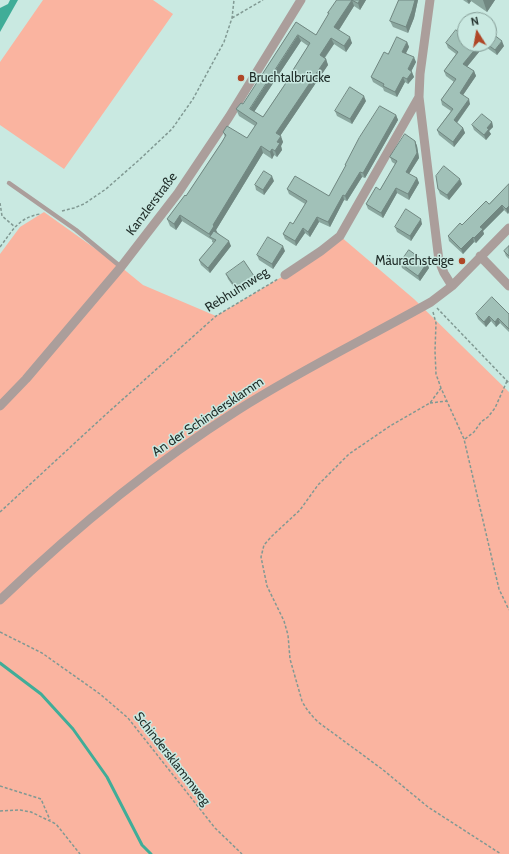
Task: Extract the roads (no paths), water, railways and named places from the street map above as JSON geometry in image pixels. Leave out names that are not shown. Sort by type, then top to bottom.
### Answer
[{"type":"street","name":"Kanzlerstraße","points":[[0,406],[26,379],[121,267],[178,193],[229,116],[301,0]]},
{"type":"street","points":[[430,0],[420,74],[419,97],[439,261],[452,286]]},
{"type":"street","name":"Rebhuhnweg","points":[[285,275],[321,251],[340,236],[419,97]]},
{"type":"street","name":"An der Schindersklamm","points":[[0,600],[67,538],[134,483],[238,410],[273,388],[432,302],[452,286],[509,228]]},
{"type":"street","points":[[480,256],[509,286]]},
{"type":"lane","points":[[9,183],[76,230],[121,267]]},
{"type":"waterway","points":[[0,663],[41,694],[73,729],[107,777],[142,845],[151,854]]},
{"type":"place","name":"Bruchtalbrücke","points":[[241,78]]},
{"type":"place","name":"Mäurachsteige","points":[[462,261]]}]
